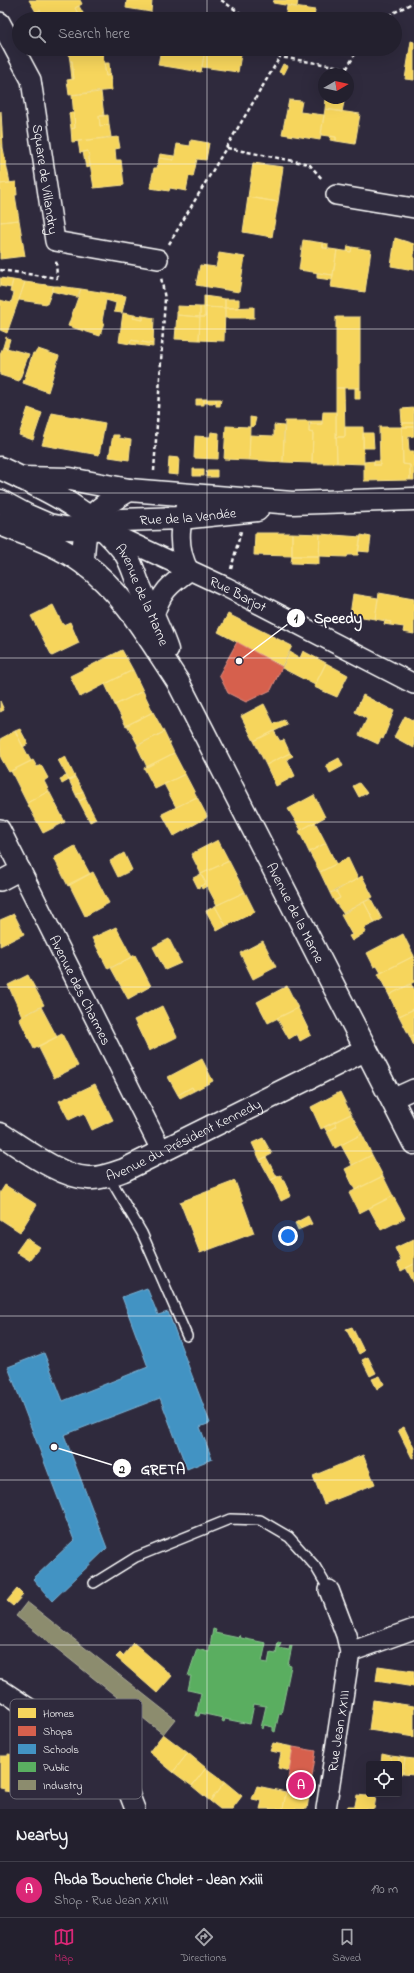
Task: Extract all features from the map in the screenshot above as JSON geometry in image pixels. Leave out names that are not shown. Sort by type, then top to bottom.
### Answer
[{"type":"main road","name":"Avenue de la Marne","points":[[0,468],[71,504],[93,526],[126,554],[154,616],[178,682],[365,1050],[414,1143]]},
{"type":"main road","name":"Rue de la Vendée","points":[[21,478],[86,481],[129,490],[292,503],[414,499]]},
{"type":"main road","points":[[83,562],[93,526],[100,508],[129,490]]},
{"type":"main road","points":[[0,501],[26,515],[55,526],[93,526]]},
{"type":"main road","name":"Rue de la Vendée","points":[[93,526],[121,520],[181,518],[247,512],[292,503]]},
{"type":"main road","name":"Avenue de la Marne","points":[[0,524],[44,541],[83,562],[124,602],[178,682]]},
{"type":"main road","name":"Avenue du Président Kennedy","points":[[0,1134],[58,1170],[87,1178],[108,1175],[124,1170],[161,1150],[365,1050]]},
{"type":"street","name":"Square de Villandry","points":[[0,22],[12,44]]},
{"type":"street","name":"Square de Villandry","points":[[18,56],[31,80],[55,240],[158,259]]},
{"type":"street","points":[[336,196],[414,208]]},
{"type":"street","points":[[154,616],[159,601],[165,590],[189,571],[182,559],[180,547],[181,518],[189,495]]},
{"type":"street","name":"Rue Barjot","points":[[93,526],[226,587],[414,684]]},
{"type":"street","name":"Avenue des Charmes","points":[[0,829],[161,1150]]},
{"type":"street","points":[[0,881],[21,870]]},
{"type":"street","points":[[392,1099],[414,1089]]},
{"type":"street","name":"Rue Jean XXIII","points":[[326,1809],[350,1652],[346,1635],[329,1590]]},
{"type":"street","points":[[350,1652],[414,1629]]},
{"type":"street","points":[[0,1689],[15,1699]]},
{"type":"street","points":[[131,1799],[135,1809]]},
{"type":"lane","points":[[108,1175],[142,1233],[187,1336]]},
{"type":"lane","points":[[94,1583],[136,1557],[230,1519],[260,1520],[289,1537],[315,1566],[329,1590]]},
{"type":"path","points":[[221,0],[239,12]]},
{"type":"path","points":[[395,12],[414,2]]},
{"type":"path","points":[[153,492],[165,299],[158,259],[178,231],[280,57],[347,68],[354,56]]},
{"type":"path","points":[[227,148],[309,164],[336,196]]},
{"type":"path","points":[[0,270],[57,278],[55,240]]},
{"type":"path","points":[[226,587],[247,512]]},
{"type":"building: Homes","points":[[29,0],[80,0],[82,4],[75,8],[77,12],[41,12],[40,10],[36,12]]},
{"type":"building: Homes","points":[[127,0],[152,0],[151,12],[126,8]]},
{"type":"building: Homes","points":[[274,0],[298,0],[297,7],[273,3]]},
{"type":"building: Homes","points":[[79,6],[82,12],[77,12],[75,8]]},
{"type":"building: Homes","points":[[287,6],[315,10],[315,12],[286,12]]},
{"type":"building: Homes","points":[[411,41],[414,42],[414,80],[405,79]]},
{"type":"building: Homes","points":[[69,56],[103,56],[106,76],[110,75],[112,90],[69,95],[67,80],[74,79],[72,61],[70,61]]},
{"type":"building: Homes","points":[[160,56],[204,56],[201,72],[158,65]]},
{"type":"building: Homes","points":[[204,56],[241,56],[238,72],[202,67]]},
{"type":"building: Homes","points":[[70,61],[72,61],[74,79],[72,79]]},
{"type":"building: Homes","points":[[104,63],[109,63],[110,75],[106,76]]},
{"type":"building: Homes","points":[[283,64],[288,66],[284,74],[279,72]]},
{"type":"building: Homes","points":[[101,92],[104,116],[99,116],[100,126],[109,125],[111,137],[72,142],[71,129],[75,128],[72,95]]},
{"type":"building: Homes","points":[[289,100],[302,101],[300,112],[324,115],[320,140],[282,134]]},
{"type":"building: Homes","points":[[326,104],[344,104],[342,112],[325,109]]},
{"type":"building: Homes","points":[[325,109],[360,114],[355,144],[336,141],[336,137],[321,135]]},
{"type":"building: Homes","points":[[1,111],[3,148],[0,148]]},
{"type":"building: Homes","points":[[69,113],[74,113],[75,128],[71,129]]},
{"type":"building: Homes","points":[[108,115],[109,125],[100,126],[99,116]]},
{"type":"building: Homes","points":[[331,136],[336,137],[336,141],[330,140]]},
{"type":"building: Homes","points":[[118,137],[120,148],[115,149],[116,160],[121,160],[124,185],[94,188],[88,151],[80,153],[78,141]]},
{"type":"building: Homes","points":[[191,140],[209,143],[206,160],[197,159],[193,177],[189,176],[186,191],[170,188],[169,191],[150,188],[154,168],[157,168],[159,158],[174,160],[177,144],[190,146]]},
{"type":"building: Homes","points":[[0,148],[3,148],[10,183],[0,184]]},
{"type":"building: Homes","points":[[88,151],[90,167],[86,168],[83,152]]},
{"type":"building: Homes","points":[[160,154],[174,156],[174,160],[159,158]]},
{"type":"building: Homes","points":[[253,163],[283,167],[278,202],[248,197]]},
{"type":"building: Homes","points":[[16,182],[17,195],[15,195],[19,220],[0,222],[0,184]]},
{"type":"building: Homes","points":[[248,197],[278,202],[272,237],[243,232]]},
{"type":"building: Homes","points":[[19,220],[25,256],[0,259],[0,222]]},
{"type":"building: Homes","points":[[395,238],[414,244],[414,270],[391,266]]},
{"type":"building: Homes","points":[[303,240],[323,243],[323,248],[337,250],[333,275],[299,270]]},
{"type":"building: Homes","points":[[323,243],[328,244],[328,248],[323,248]]},
{"type":"building: Homes","points":[[348,246],[352,247],[351,252],[347,251]]},
{"type":"building: Homes","points":[[352,247],[371,250],[365,292],[331,287],[337,250],[351,252]]},
{"type":"building: Homes","points":[[219,253],[245,257],[239,292],[196,285],[200,265],[216,267]]},
{"type":"building: Homes","points":[[317,273],[333,275],[332,280],[317,278]]},
{"type":"building: Homes","points":[[0,278],[13,280],[11,288],[0,286]]},
{"type":"building: Homes","points":[[13,280],[25,282],[7,333],[0,330],[0,300],[11,303],[14,293],[10,292]]},
{"type":"building: Homes","points":[[25,282],[54,286],[47,304],[19,300]]},
{"type":"building: Homes","points":[[54,286],[81,289],[77,297],[51,291]]},
{"type":"building: Homes","points":[[81,289],[126,296],[122,313],[114,312],[116,303],[106,300],[102,321],[104,322],[100,336],[68,326]]},
{"type":"building: Homes","points":[[204,296],[225,299],[225,308],[204,307]]},
{"type":"building: Homes","points":[[225,299],[239,299],[239,308],[225,308]]},
{"type":"building: Homes","points":[[177,306],[200,307],[200,317],[177,315]]},
{"type":"building: Homes","points":[[200,307],[204,307],[205,317],[200,317]]},
{"type":"building: Homes","points":[[204,307],[225,308],[224,341],[199,340],[200,317],[205,317]]},
{"type":"building: Homes","points":[[254,307],[254,318],[225,318],[225,308]]},
{"type":"building: Homes","points":[[123,313],[134,315],[133,318],[143,320],[143,316],[154,318],[153,344],[131,340],[130,344],[119,342]]},
{"type":"building: Homes","points":[[134,315],[143,316],[143,320],[133,318]]},
{"type":"building: Homes","points":[[177,315],[200,317],[199,340],[175,339]]},
{"type":"building: Homes","points":[[336,317],[360,317],[360,388],[336,388]]},
{"type":"building: Homes","points":[[6,337],[10,339],[7,349],[3,347]]},
{"type":"building: Homes","points":[[131,340],[153,344],[153,347],[130,344]]},
{"type":"building: Homes","points":[[3,347],[29,354],[19,381],[0,375],[0,354]]},
{"type":"building: Homes","points":[[38,349],[59,356],[48,392],[23,383],[33,353],[35,353]]},
{"type":"building: Homes","points":[[336,388],[344,388],[345,437],[336,437]]},
{"type":"building: Homes","points":[[355,388],[360,388],[360,399],[355,399]]},
{"type":"building: Homes","points":[[196,399],[204,399],[204,405],[196,405]]},
{"type":"building: Homes","points":[[204,399],[216,399],[216,403],[204,403]]},
{"type":"building: Homes","points":[[216,399],[221,399],[220,406],[216,406]]},
{"type":"building: Homes","points":[[28,408],[42,413],[33,440],[19,435]]},
{"type":"building: Homes","points":[[414,408],[414,423],[402,423],[401,409]]},
{"type":"building: Homes","points":[[323,412],[336,412],[337,463],[312,463],[313,433],[309,432],[310,424],[322,424]]},
{"type":"building: Homes","points":[[52,413],[105,423],[99,455],[42,445]]},
{"type":"building: Homes","points":[[250,417],[256,418],[254,426],[250,427]]},
{"type":"building: Homes","points":[[285,421],[309,421],[309,432],[313,433],[312,463],[283,462]]},
{"type":"building: Homes","points":[[309,421],[322,421],[322,424],[310,424]]},
{"type":"building: Homes","points":[[402,423],[414,423],[414,427],[402,427]]},
{"type":"building: Homes","points":[[274,425],[284,426],[283,462],[249,460],[250,435],[274,436]]},
{"type":"building: Homes","points":[[226,426],[250,427],[249,460],[224,459]]},
{"type":"building: Homes","points":[[345,427],[363,427],[364,464],[337,463],[336,437],[345,437]]},
{"type":"building: Homes","points":[[379,427],[402,427],[403,464],[410,465],[410,480],[364,481],[364,462],[374,461],[374,465],[380,465]]},
{"type":"building: Homes","points":[[402,427],[414,427],[414,436],[408,437],[409,451],[414,451],[414,480],[410,480],[410,465],[403,464]]},
{"type":"building: Homes","points":[[211,432],[219,433],[218,459],[194,458],[195,436],[210,437]]},
{"type":"building: Homes","points":[[363,433],[373,433],[374,448],[363,448]]},
{"type":"building: Homes","points":[[113,435],[119,435],[119,438],[131,440],[129,460],[109,457]]},
{"type":"building: Homes","points":[[169,457],[179,458],[178,475],[168,474]]},
{"type":"building: Homes","points":[[374,461],[380,461],[380,465],[374,465]]},
{"type":"building: Homes","points":[[193,469],[204,469],[204,476],[193,476]]},
{"type":"building: Homes","points":[[207,470],[217,470],[217,477],[206,477]]},
{"type":"building: Homes","points":[[255,533],[292,533],[292,556],[254,555]]},
{"type":"building: Homes","points":[[292,533],[320,534],[319,556],[292,556]]},
{"type":"building: Homes","points":[[320,534],[361,537],[358,555],[348,555],[347,557],[319,556]]},
{"type":"building: Homes","points":[[361,535],[371,537],[369,552],[358,551]]},
{"type":"building: Homes","points":[[292,556],[319,556],[319,564],[291,563]]},
{"type":"building: Homes","points":[[379,593],[414,599],[414,634],[403,632],[404,627],[390,625],[391,622],[375,619]]},
{"type":"building: Homes","points":[[353,594],[378,598],[375,619],[350,615]]},
{"type":"building: Homes","points":[[53,605],[63,625],[70,622],[79,643],[52,656],[31,616]]},
{"type":"building: Homes","points":[[228,614],[292,646],[282,666],[218,632]]},
{"type":"building: Homes","points":[[385,621],[391,622],[390,625],[384,624]]},
{"type":"building: Homes","points":[[122,650],[133,670],[80,697],[70,676]]},
{"type":"building: Homes","points":[[303,651],[326,663],[315,685],[282,668],[290,652],[300,658]]},
{"type":"building: Homes","points":[[326,663],[348,675],[337,697],[314,687]]},
{"type":"building: Homes","points":[[133,670],[143,691],[115,705],[105,684]]},
{"type":"building: Homes","points":[[143,691],[153,712],[126,726],[115,705]]},
{"type":"building: Homes","points":[[363,695],[394,711],[383,739],[381,738],[378,744],[359,735],[367,719],[355,712]]},
{"type":"building: Homes","points":[[0,701],[4,710],[0,712]]},
{"type":"building: Homes","points":[[264,704],[274,724],[284,720],[287,725],[254,741],[241,716]]},
{"type":"building: Homes","points":[[153,712],[164,732],[138,745],[127,725]]},
{"type":"building: Homes","points":[[405,716],[414,721],[414,748],[394,737]]},
{"type":"building: Homes","points":[[20,729],[28,744],[23,747],[15,731]]},
{"type":"building: Homes","points":[[15,731],[31,761],[9,772],[1,758],[0,739]]},
{"type":"building: Homes","points":[[274,731],[280,741],[284,740],[290,753],[266,765],[254,741]]},
{"type":"building: Homes","points":[[164,732],[174,753],[147,767],[137,746]]},
{"type":"building: Homes","points":[[174,753],[185,774],[155,789],[144,768]]},
{"type":"building: Homes","points":[[290,753],[293,756],[287,759],[295,776],[276,786],[266,765]]},
{"type":"building: Homes","points":[[65,756],[75,777],[69,780],[58,760]]},
{"type":"building: Homes","points":[[339,758],[343,766],[330,773],[326,765]]},
{"type":"building: Homes","points":[[33,760],[37,767],[41,765],[48,778],[44,781],[49,791],[27,803],[11,771]]},
{"type":"building: Homes","points":[[185,774],[197,797],[176,807],[164,784]]},
{"type":"building: Homes","points":[[66,776],[69,780],[62,784],[60,779]]},
{"type":"building: Homes","points":[[75,777],[83,791],[76,795],[69,780]]},
{"type":"building: Homes","points":[[359,783],[367,793],[359,797],[353,786]]},
{"type":"building: Homes","points":[[49,791],[65,822],[43,833],[27,803]]},
{"type":"building: Homes","points":[[83,791],[86,798],[79,801],[76,795]]},
{"type":"building: Homes","points":[[314,795],[325,817],[301,830],[288,809]]},
{"type":"building: Homes","points":[[197,797],[207,816],[206,818],[174,836],[162,814]]},
{"type":"building: Homes","points":[[85,798],[96,819],[90,822],[79,801]]},
{"type":"building: Homes","points":[[315,822],[326,843],[309,852],[299,831]]},
{"type":"building: Homes","points":[[218,840],[229,861],[201,874],[191,854]]},
{"type":"building: Homes","points":[[326,843],[336,864],[320,872],[309,852]]},
{"type":"building: Homes","points":[[75,846],[90,874],[68,886],[54,858]]},
{"type":"building: Homes","points":[[124,853],[132,870],[118,877],[110,861]]},
{"type":"building: Homes","points":[[348,858],[358,879],[330,893],[320,872]]},
{"type":"building: Homes","points":[[229,861],[245,892],[217,905],[207,886],[202,889],[201,886],[206,883],[201,874]]},
{"type":"building: Homes","points":[[93,872],[109,903],[85,916],[69,884]]},
{"type":"building: Homes","points":[[201,874],[206,883],[198,888],[193,878]]},
{"type":"building: Homes","points":[[362,876],[373,897],[343,913],[334,901],[340,898],[336,891]]},
{"type":"building: Homes","points":[[336,891],[340,898],[334,901],[330,893]]},
{"type":"building: Homes","points":[[245,892],[255,912],[226,926],[215,906]]},
{"type":"building: Homes","points":[[371,899],[382,919],[375,923],[364,902]]},
{"type":"building: Homes","points":[[364,902],[375,923],[364,928],[366,932],[352,941],[349,936],[352,935],[341,915]]},
{"type":"building: Homes","points":[[215,906],[226,926],[217,931],[206,911]]},
{"type":"building: Homes","points":[[14,914],[24,934],[0,946],[0,920]]},
{"type":"building: Homes","points":[[116,927],[132,957],[108,969],[92,938]]},
{"type":"building: Homes","points":[[403,934],[414,956],[381,973],[377,966],[374,967],[367,953]]},
{"type":"building: Homes","points":[[169,939],[181,963],[165,970],[153,947]]},
{"type":"building: Homes","points":[[263,941],[276,967],[253,979],[240,953]]},
{"type":"building: Homes","points":[[135,955],[151,986],[128,999],[111,968]]},
{"type":"building: Homes","points":[[414,956],[414,982],[389,995],[378,974]]},
{"type":"building: Homes","points":[[28,975],[44,1005],[22,1016],[8,985]]},
{"type":"building: Homes","points":[[411,984],[414,989],[414,1009],[399,1016],[389,995]]},
{"type":"building: Homes","points":[[287,986],[298,1008],[268,1023],[257,1002]]},
{"type":"building: Homes","points":[[162,1006],[177,1037],[149,1051],[134,1020]]},
{"type":"building: Homes","points":[[41,1007],[57,1037],[34,1049],[19,1018]]},
{"type":"building: Homes","points":[[298,1008],[311,1035],[300,1041],[297,1034],[289,1039],[277,1018]]},
{"type":"building: Homes","points":[[414,1009],[414,1035],[410,1037],[399,1016]]},
{"type":"building: Homes","points":[[62,1034],[78,1066],[54,1078],[38,1046]]},
{"type":"building: Homes","points":[[414,1035],[414,1046],[410,1037]]},
{"type":"building: Homes","points":[[202,1059],[213,1081],[194,1091],[192,1087],[178,1095],[168,1077]]},
{"type":"building: Homes","points":[[95,1084],[113,1120],[92,1130],[84,1113],[69,1120],[59,1101]]},
{"type":"building: Homes","points":[[192,1087],[194,1091],[180,1098],[178,1095]]},
{"type":"building: Homes","points":[[340,1092],[351,1114],[321,1129],[311,1107]]},
{"type":"building: Homes","points":[[351,1114],[362,1134],[335,1148],[327,1132],[337,1126],[334,1122]]},
{"type":"building: Homes","points":[[334,1122],[337,1126],[327,1132],[324,1127]]},
{"type":"building: Homes","points":[[362,1134],[372,1155],[352,1165],[341,1145]]},
{"type":"building: Homes","points":[[263,1138],[272,1154],[260,1160],[252,1143]]},
{"type":"building: Homes","points":[[372,1155],[383,1176],[355,1190],[345,1169]]},
{"type":"building: Homes","points":[[266,1157],[277,1177],[271,1180],[260,1160]]},
{"type":"building: Homes","points":[[281,1175],[291,1196],[281,1201],[271,1180]]},
{"type":"building: Homes","points":[[383,1176],[393,1196],[359,1213],[349,1193]]},
{"type":"building: Homes","points":[[235,1181],[254,1233],[200,1253],[180,1202]]},
{"type":"building: Homes","points":[[5,1185],[37,1205],[20,1232],[0,1219],[0,1193]]},
{"type":"building: Homes","points":[[393,1196],[405,1218],[381,1230],[369,1208]]},
{"type":"building: Homes","points":[[308,1216],[312,1224],[298,1230],[295,1223]]},
{"type":"building: Homes","points":[[26,1238],[40,1247],[29,1260],[16,1252]]},
{"type":"building: Homes","points":[[414,1239],[414,1264],[401,1271],[397,1263],[401,1261],[395,1248]]},
{"type":"building: Homes","points":[[414,1264],[414,1283],[406,1268]]},
{"type":"building: Homes","points":[[352,1327],[364,1351],[359,1354],[346,1329]]},
{"type":"building: Homes","points":[[368,1357],[376,1373],[370,1376],[362,1360]]},
{"type":"building: Homes","points":[[380,1376],[384,1384],[377,1389],[372,1379]]},
{"type":"building: Homes","points":[[404,1427],[414,1448],[414,1457],[412,1458],[398,1430]]},
{"type":"building: Homes","points":[[363,1455],[375,1484],[324,1504],[313,1476]]},
{"type":"building: Homes","points":[[17,1589],[23,1595],[13,1606],[7,1601]]},
{"type":"building: Homes","points":[[134,1643],[172,1676],[157,1693],[116,1657],[120,1653],[123,1656]]},
{"type":"building: Homes","points":[[378,1666],[414,1671],[414,1687],[376,1681]]},
{"type":"building: Homes","points":[[373,1700],[414,1706],[414,1737],[369,1730]]},
{"type":"building: Homes","points":[[163,1734],[188,1753],[173,1772],[149,1752]]},
{"type":"building: Homes","points":[[273,1743],[293,1747],[289,1771],[278,1768],[281,1753],[270,1751]]},
{"type":"building: Homes","points":[[188,1753],[206,1768],[192,1786],[173,1772]]},
{"type":"building: Homes","points":[[8,1754],[10,1754],[10,1792],[4,1791],[5,1789],[0,1788],[0,1756],[8,1756]]},
{"type":"building: Homes","points":[[382,1754],[391,1756],[390,1761],[381,1761]]},
{"type":"building: Homes","points":[[391,1756],[399,1757],[398,1761],[390,1761]]},
{"type":"building: Homes","points":[[399,1757],[405,1758],[403,1774],[402,1761],[399,1761]]},
{"type":"building: Homes","points":[[405,1758],[414,1759],[414,1775],[403,1774]]},
{"type":"building: Homes","points":[[206,1768],[225,1782],[210,1801],[192,1786]]},
{"type":"building: Homes","points":[[225,1782],[242,1796],[232,1809],[220,1809],[210,1801]]},
{"type":"building: Homes","points":[[257,1786],[286,1792],[283,1809],[260,1809],[262,1801],[252,1799]]},
{"type":"building: Homes","points":[[286,1792],[309,1796],[307,1809],[283,1809]]},
{"type":"building: Homes","points":[[357,1795],[376,1797],[374,1809],[347,1809],[348,1806],[355,1806]]},
{"type":"building: Shops","points":[[237,642],[282,667],[271,690],[246,702],[228,693],[219,675]]},
{"type":"building: Shops","points":[[293,1747],[316,1751],[309,1796],[286,1792]]},
{"type":"building: Schools","points":[[147,1288],[158,1315],[168,1312],[210,1423],[200,1427],[212,1459],[187,1469],[160,1398],[64,1435],[107,1548],[52,1601],[33,1579],[74,1540],[8,1367],[44,1353],[63,1401],[148,1367],[122,1297]]},
{"type":"building: Public","points":[[213,1629],[216,1630],[215,1633],[239,1638],[240,1635],[241,1638],[266,1643],[262,1662],[268,1663],[270,1653],[276,1654],[278,1642],[281,1643],[279,1648],[289,1650],[290,1646],[292,1646],[288,1665],[291,1666],[281,1714],[279,1714],[275,1732],[273,1731],[273,1727],[264,1725],[263,1729],[261,1728],[266,1706],[254,1704],[250,1724],[225,1719],[224,1722],[222,1721],[223,1718],[200,1713],[199,1716],[196,1716],[201,1693],[188,1690],[191,1676],[188,1676],[197,1649],[209,1652]]},
{"type":"building: Industry","points":[[27,1602],[175,1719],[163,1734],[142,1717],[142,1699],[119,1699],[16,1616]]},
{"type":"place","name":"Speedy","points":[[239,661]]},
{"type":"place","name":"GRETA","points":[[54,1447]]},
{"type":"place","name":"Abda Boucherie Cholet - Jean Xxiii","points":[[301,1785]]}]
